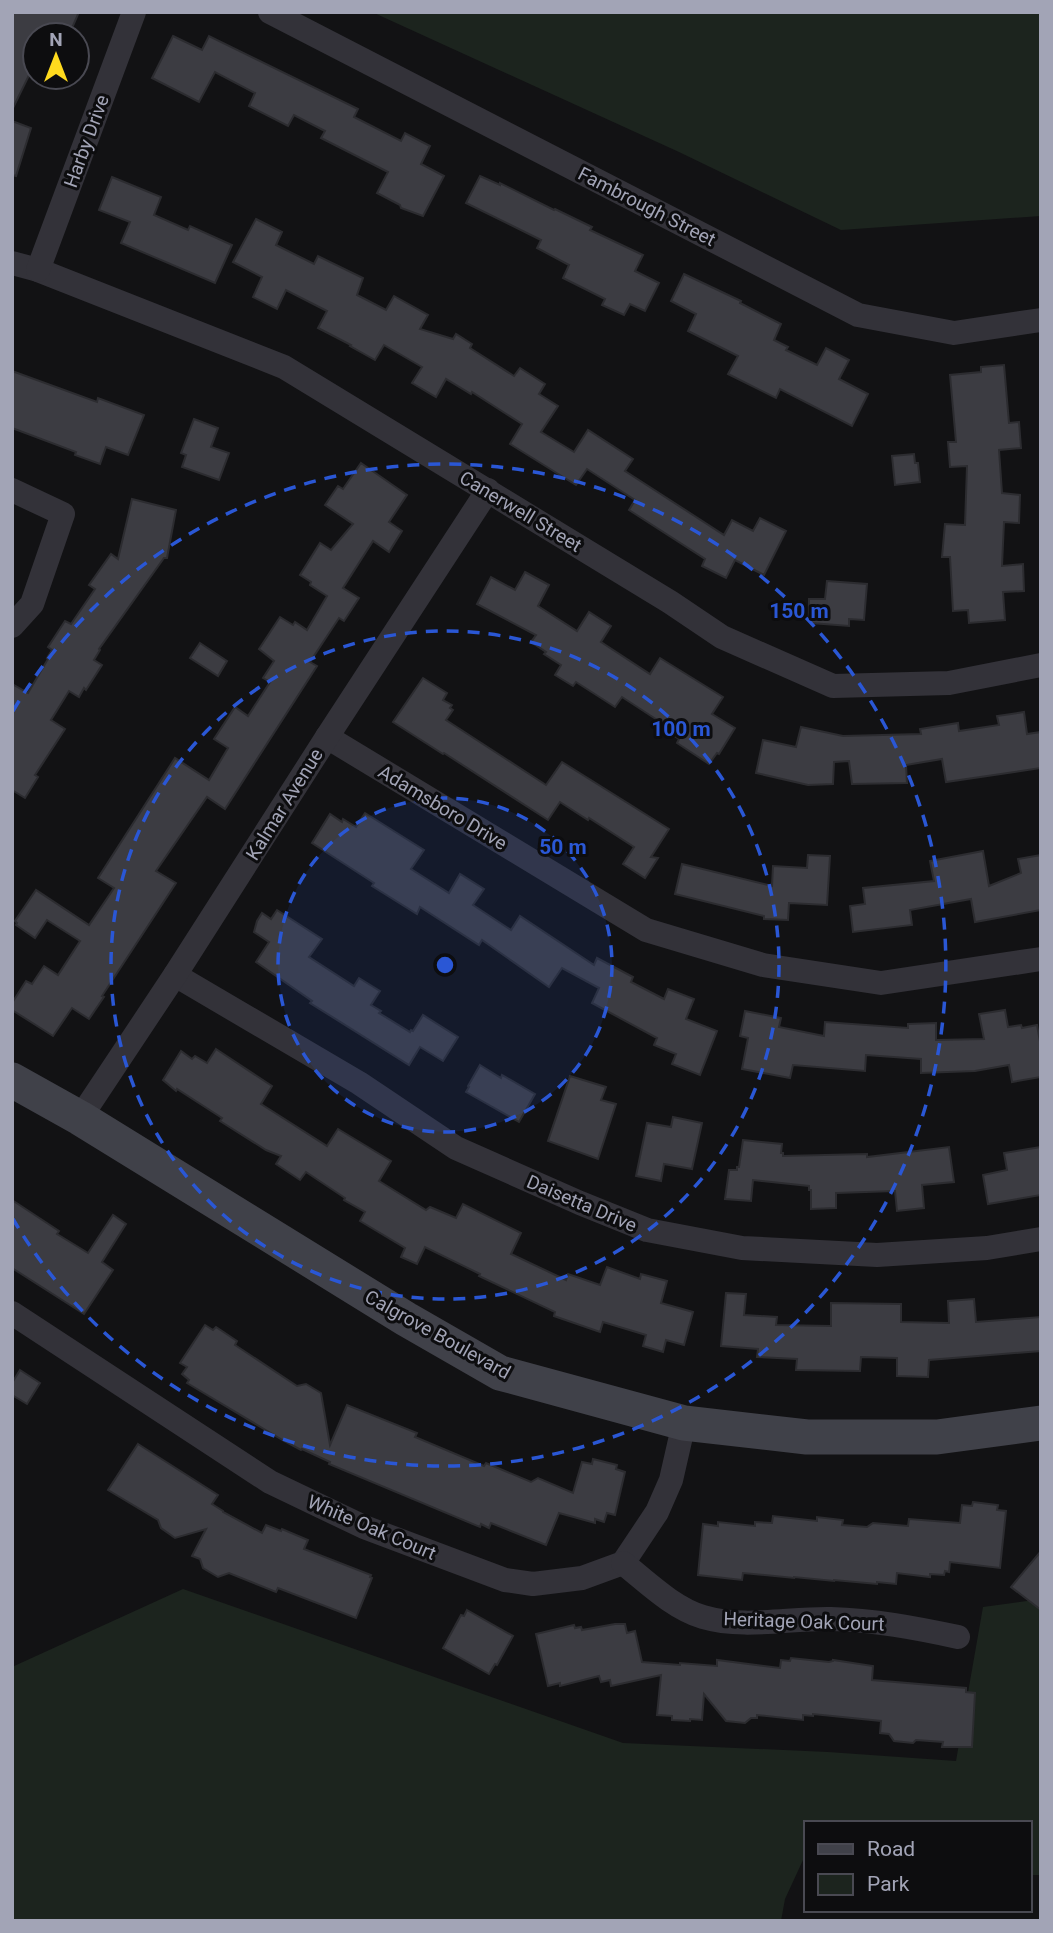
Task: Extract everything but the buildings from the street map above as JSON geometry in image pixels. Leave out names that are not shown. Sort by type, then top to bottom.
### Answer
[{"type":"street","name":"Harby Drive","points":[[38,270],[134,12]]},
{"type":"street","name":"Fambrough Street","points":[[270,12],[858,315],[954,333],[1041,320]]},
{"type":"street","name":"Canerwell Street","points":[[12,264],[38,270],[284,367],[670,602],[722,637],[833,686],[949,683],[1041,665]]},
{"type":"street","points":[[12,490],[63,514],[32,604],[12,626]]},
{"type":"street","name":"Kalmar Avenue","points":[[80,1118],[176,975],[488,491]]},
{"type":"street","name":"Adamsboro Drive","points":[[327,737],[646,930],[763,965],[881,983],[1041,959]]},
{"type":"street","name":"Daisetta Drive","points":[[176,975],[359,1083],[456,1148],[648,1230],[741,1248],[877,1255],[987,1248],[1041,1239]]},
{"type":"street","name":"Calgrove Boulevard","points":[[12,1080],[80,1118],[406,1319],[500,1373],[684,1423],[807,1437],[937,1437],[1041,1423]]},
{"type":"street","name":"White Oak Court","points":[[12,1313],[270,1482],[364,1527],[505,1580],[533,1584],[582,1578],[624,1563]]},
{"type":"street","points":[[624,1563],[657,1512],[671,1480],[684,1423]]},
{"type":"street","name":"Heritage Oak Court","points":[[624,1563],[674,1602],[702,1616],[736,1622],[830,1619],[884,1623],[958,1637]]},
{"type":"green space","points":[[372,12],[1041,12],[1041,216],[841,230],[679,152]]},
{"type":"green space","points":[[183,1589],[623,1743],[956,1761],[983,1607],[1041,1599],[1041,1875],[1032,1875],[1032,1821],[804,1821],[804,1860],[785,1899],[781,1921],[12,1921],[12,1667]]}]
